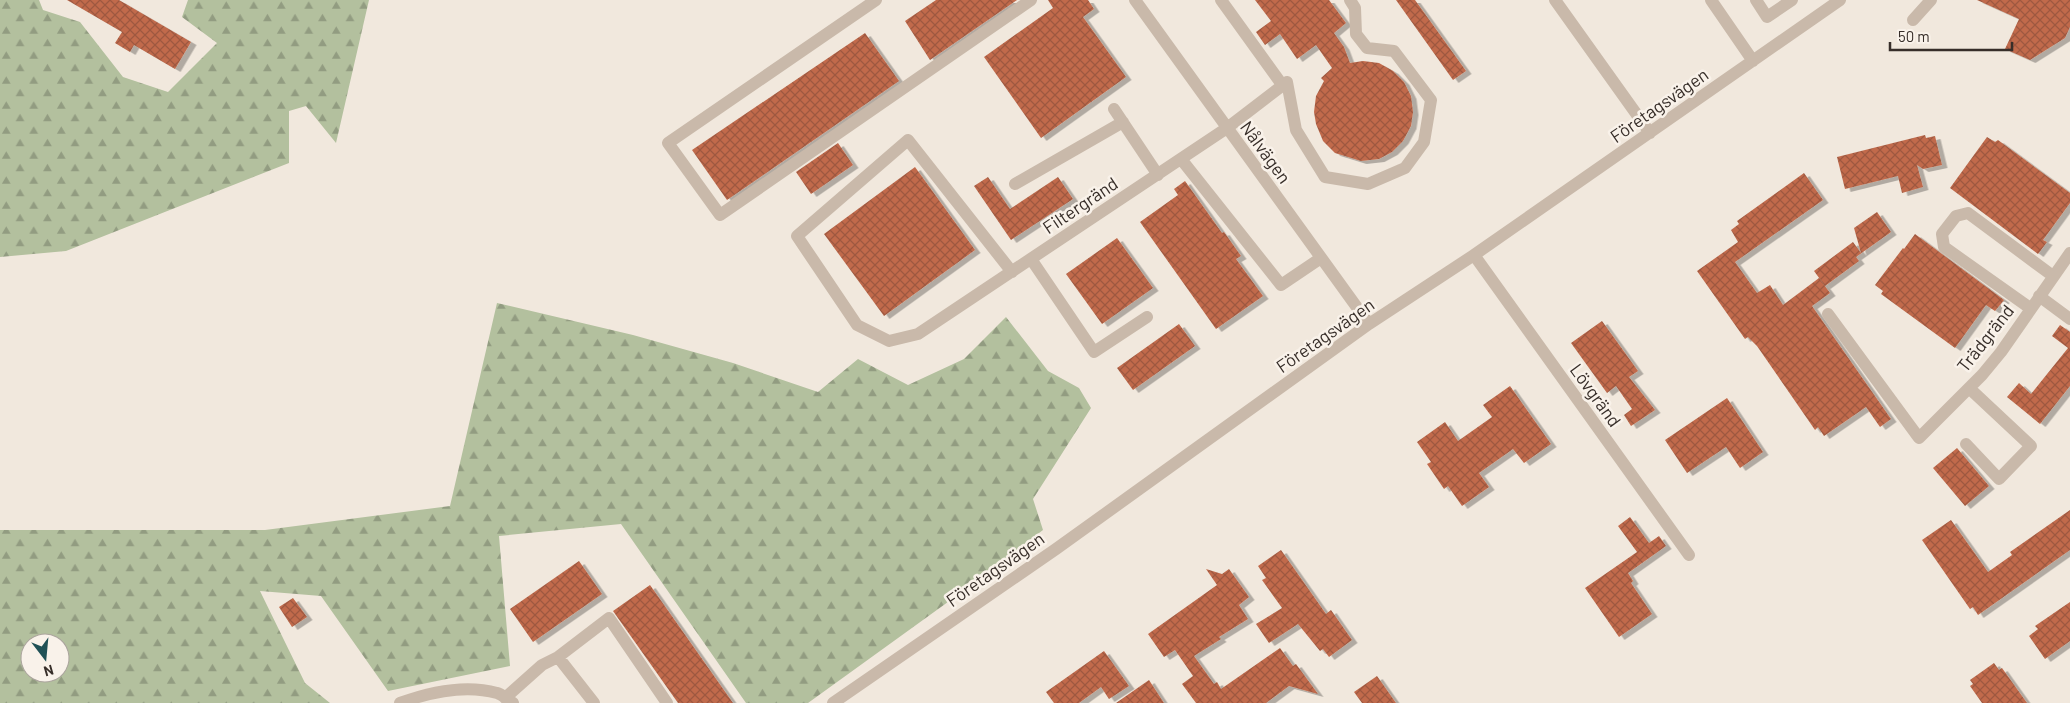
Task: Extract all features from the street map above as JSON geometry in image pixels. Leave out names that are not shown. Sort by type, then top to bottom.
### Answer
[{"type":"street","points":[[876,0],[668,143],[720,215],[1032,0]]},
{"type":"street","name":"Nålvägen","points":[[1135,0],[1369,324]]},
{"type":"street","points":[[1221,0],[1283,86],[1287,82],[1296,130],[1325,177],[1368,184],[1405,168],[1424,142],[1431,100],[1394,51],[1366,48],[1356,34],[1356,8],[1350,0]]},
{"type":"street","points":[[1555,0],[1650,133]]},
{"type":"street","points":[[1711,0],[1753,61]]},
{"type":"street","points":[[1756,0],[1767,17],[1792,0]]},
{"type":"street","name":"Företagsvägen","points":[[833,703],[1056,549],[1369,324],[1474,255],[1840,0]]},
{"type":"street","points":[[1912,20],[1931,0]]},
{"type":"street","name":"Filtergränd","points":[[1012,272],[908,140],[797,236],[857,325],[889,341],[918,334],[952,312],[1158,175],[1227,128],[1283,86]]},
{"type":"street","points":[[1114,109],[1158,175]]},
{"type":"street","points":[[1014,184],[1123,122]]},
{"type":"street","points":[[1181,159],[1281,286],[1321,258]]},
{"type":"street","points":[[2030,308],[1944,247],[1942,234],[1956,216],[1968,213],[2053,276]]},
{"type":"street","name":"Lövgränd","points":[[1474,255],[1689,555]]},
{"type":"street","points":[[1031,259],[1094,352],[1147,316]]},
{"type":"street","name":"Trädgränd","points":[[1828,314],[1919,438],[1969,388],[2001,352],[2053,276],[2068,261]]},
{"type":"street","points":[[2039,296],[2070,319]]},
{"type":"street","points":[[1966,444],[1999,479],[2031,446],[1969,388]]},
{"type":"street","points":[[400,703],[424,695],[468,689],[498,693],[509,700],[542,665],[558,656],[609,618],[667,703]]},
{"type":"street","points":[[558,656],[594,703]]},
{"type":"green space","points":[[0,0],[39,0],[43,10],[80,22],[123,77],[168,92],[217,43],[182,17],[188,0],[369,0],[336,143],[306,106],[289,111],[289,163],[66,251],[0,257]]},
{"type":"green space","points":[[497,303],[633,335],[733,363],[818,392],[858,359],[908,385],[964,359],[1006,317],[1048,371],[1079,388],[1091,408],[1033,499],[1043,530],[959,594],[808,703],[746,703],[621,524],[499,536],[510,666],[388,691],[321,596],[260,591],[305,683],[330,703],[0,703],[0,530],[265,530],[450,506]]},
{"type":"building","points":[[67,0],[119,0],[191,42],[175,69],[134,45],[130,52],[115,43],[122,32]]},
{"type":"building","points":[[936,0],[1017,0],[930,60],[905,21]]},
{"type":"building","points":[[1048,0],[1088,0],[1094,9],[1083,17],[1126,77],[1041,138],[984,57],[1053,8]]},
{"type":"building","points":[[1255,0],[1329,0],[1346,23],[1334,33],[1344,47],[1350,63],[1363,61],[1379,63],[1393,71],[1404,82],[1411,96],[1413,112],[1411,126],[1403,141],[1392,152],[1379,159],[1361,161],[1335,153],[1323,141],[1316,124],[1314,112],[1316,96],[1324,81],[1321,78],[1332,68],[1316,45],[1297,59],[1280,34],[1265,45],[1256,32],[1271,21]]},
{"type":"building","points":[[1396,0],[1415,0],[1466,71],[1453,80]]},
{"type":"building","points":[[1977,0],[2070,0],[2070,27],[2065,38],[2030,60],[2005,49],[2019,19]]},
{"type":"building","points":[[865,33],[899,81],[727,200],[692,150]]},
{"type":"building","points":[[1925,135],[1926,138],[1935,136],[1942,165],[1923,169],[1917,165],[1923,187],[1902,193],[1898,176],[1845,189],[1837,157]]},
{"type":"building","points":[[1987,137],[1995,142],[1998,140],[2070,193],[2070,203],[2043,240],[2047,242],[2038,254],[1950,188]]},
{"type":"building","points":[[838,143],[853,165],[811,194],[796,172]]},
{"type":"building","points":[[915,167],[975,250],[884,316],[824,234]]},
{"type":"building","points":[[1804,173],[1823,200],[1735,262],[1757,293],[1770,285],[1783,305],[1819,278],[1830,293],[1812,306],[1891,419],[1880,427],[1866,407],[1824,436],[1818,427],[1815,430],[1757,346],[1748,337],[1745,339],[1697,271],[1738,242],[1731,230],[1739,224],[1737,221]]},
{"type":"building","points":[[988,177],[1010,209],[1058,177],[1073,199],[1011,240],[974,186]]},
{"type":"building","points":[[1185,181],[1241,256],[1236,259],[1263,296],[1216,329],[1140,222],[1178,195],[1174,189]]},
{"type":"building","points":[[1877,212],[1891,232],[1856,257],[1859,261],[1825,286],[1814,271],[1853,242],[1861,253],[1854,228]]},
{"type":"building","points":[[1915,234],[2004,300],[1995,311],[1986,305],[1955,348],[1881,294],[1883,291],[1875,285]]},
{"type":"building","points":[[1117,238],[1153,288],[1102,324],[1066,274]]},
{"type":"building","points":[[1602,321],[1638,371],[1629,377],[1655,410],[1631,426],[1624,415],[1632,409],[1616,386],[1607,393],[1571,343]]},
{"type":"building","points":[[1179,324],[1195,346],[1133,390],[1117,368]]},
{"type":"building","points":[[2060,325],[2070,332],[2070,386],[2040,424],[2007,397],[2019,383],[2031,394],[2068,348],[2052,336]]},
{"type":"building","points":[[1510,386],[1551,444],[1524,463],[1513,449],[1479,473],[1489,487],[1462,506],[1448,486],[1444,489],[1427,464],[1431,462],[1417,442],[1445,422],[1458,441],[1492,417],[1483,405]]},
{"type":"building","points":[[1727,398],[1763,452],[1740,468],[1726,447],[1687,473],[1665,440]]},
{"type":"building","points":[[1957,448],[1989,486],[1965,506],[1933,468]]},
{"type":"building","points":[[2070,510],[2070,550],[1978,615],[1973,607],[1970,609],[1922,540],[1951,520],[1988,572],[2012,555],[2010,552]]},
{"type":"building","points":[[1630,517],[1649,543],[1659,536],[1666,546],[1628,573],[1633,581],[1631,583],[1652,614],[1619,637],[1585,588],[1637,552],[1618,526]]},
{"type":"building","points":[[1281,550],[1326,614],[1331,610],[1352,640],[1329,657],[1323,649],[1320,651],[1298,624],[1269,643],[1256,624],[1282,608],[1262,580],[1266,578],[1258,566]]},
{"type":"building","points":[[579,561],[602,594],[533,642],[510,609]]},
{"type":"building","points":[[1206,569],[1222,574],[1229,569],[1249,597],[1239,605],[1248,619],[1219,637],[1221,639],[1194,656],[1214,684],[1217,682],[1221,689],[1280,648],[1293,666],[1296,664],[1318,694],[1289,686],[1266,703],[1196,703],[1182,684],[1193,676],[1175,650],[1164,657],[1148,634],[1217,585]]},
{"type":"building","points":[[650,585],[733,703],[678,703],[613,611]]},
{"type":"building","points":[[293,598],[307,617],[292,627],[279,607]]},
{"type":"building","points":[[2070,602],[2070,641],[2045,659],[2029,636],[2038,629],[2035,626]]},
{"type":"building","points":[[1104,651],[1129,686],[1109,699],[1101,687],[1079,703],[1054,703],[1046,692]]},
{"type":"building","points":[[1994,663],[1999,670],[2002,668],[2027,703],[1982,703],[1970,686],[1973,684],[1970,680]]},
{"type":"building","points":[[1377,676],[1396,703],[1362,703],[1354,692]]},
{"type":"building","points":[[1149,680],[1164,703],[1116,703]]}]
